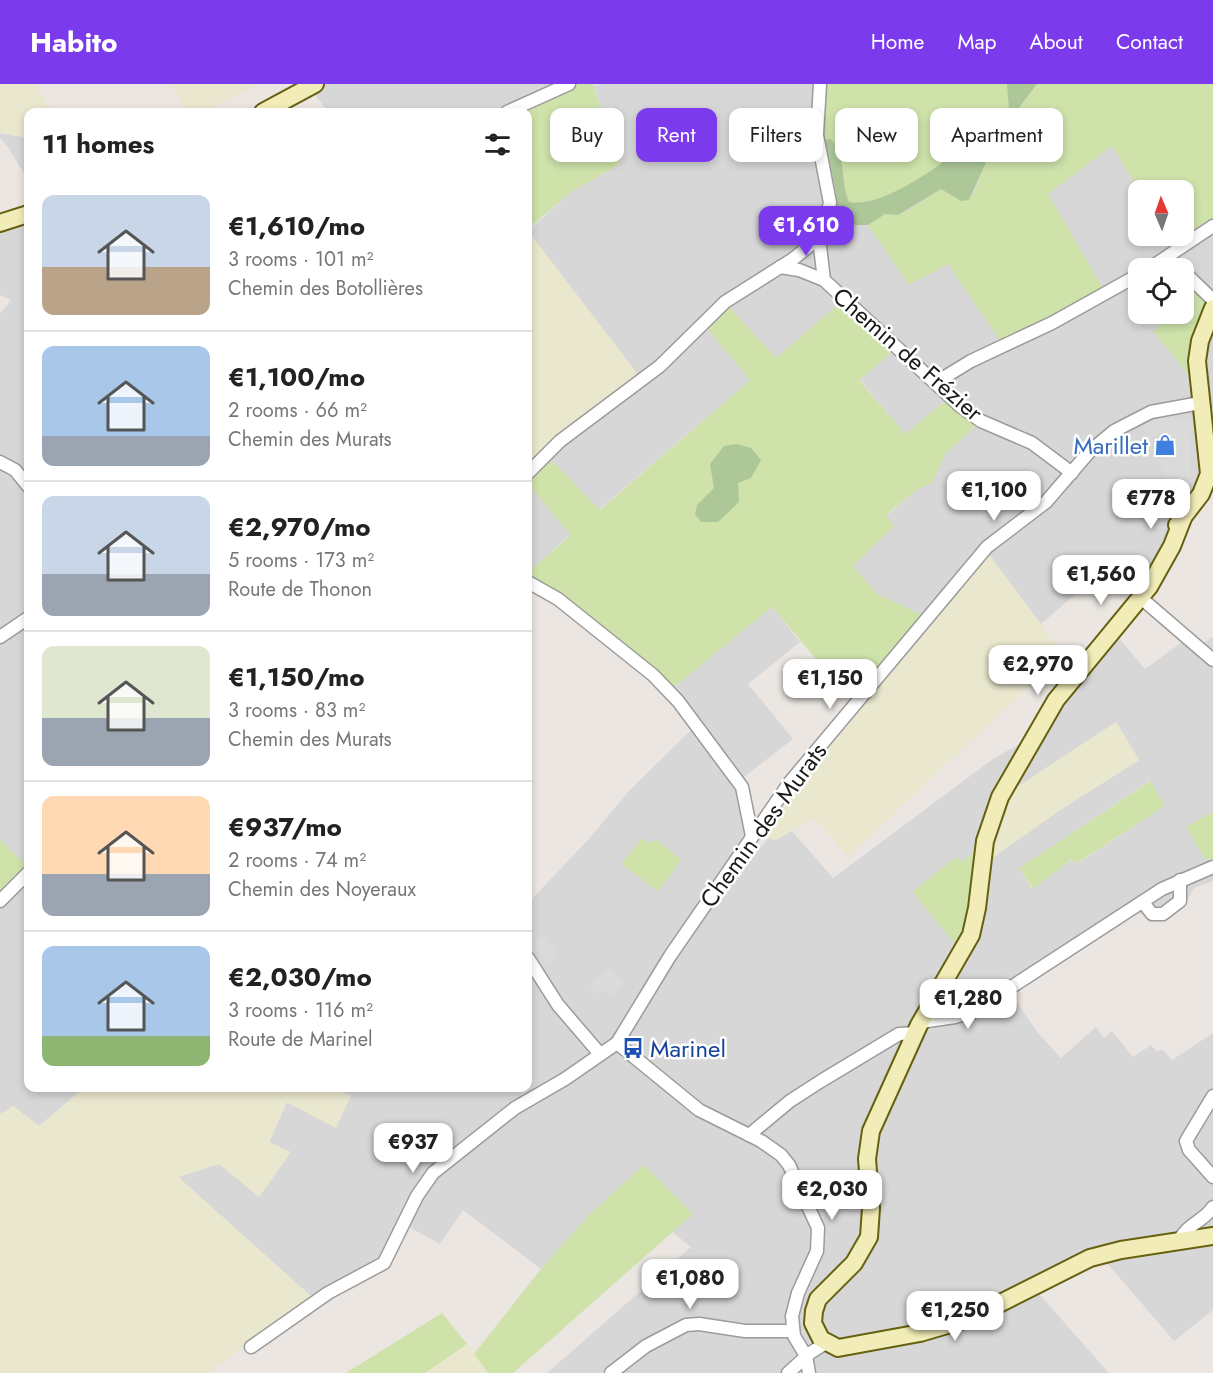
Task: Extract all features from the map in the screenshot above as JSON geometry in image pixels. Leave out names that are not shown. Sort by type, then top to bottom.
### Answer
[{"type":"street","points":[[270,108],[315,84]]},
{"type":"street","points":[[516,108],[569,84]]},
{"type":"street","name":"Chemin de Frézier","points":[[820,84],[818,135],[830,204],[819,238],[824,280],[945,393],[976,418],[1032,443],[1072,473]]},
{"type":"street","points":[[0,223],[24,215]]},
{"type":"street","points":[[1170,257],[1213,226]]},
{"type":"street","points":[[532,469],[560,441],[660,366],[725,302],[780,267],[819,238]]},
{"type":"street","points":[[780,267],[799,270],[824,280]]},
{"type":"street","points":[[935,383],[971,361],[1052,322],[1128,280]]},
{"type":"street","points":[[1194,282],[1213,300]]},
{"type":"street","points":[[1213,308],[1198,351],[1205,407],[1209,474],[1201,494],[1162,545],[1137,595],[1115,615],[1101,641],[1044,717],[1000,797],[985,841],[977,908],[971,935],[918,1027],[869,1140],[867,1158],[871,1227],[866,1246],[854,1263],[822,1294],[814,1311],[815,1329],[826,1343],[838,1348],[956,1324],[987,1312],[1084,1260],[1121,1250],[1213,1236]]},
{"type":"street","name":"Chemin des Murats","points":[[617,1043],[670,956],[752,836],[805,764],[974,561],[998,537],[1046,502],[1096,445],[1131,421],[1164,408],[1205,407]]},
{"type":"street","points":[[0,462],[19,474],[24,481]]},
{"type":"street","points":[[532,584],[558,599],[669,691],[739,781],[747,800],[752,836]]},
{"type":"street","points":[[1137,595],[1213,660]]},
{"type":"street","points":[[0,637],[24,621]]},
{"type":"street","points":[[749,1135],[790,1101],[899,1034],[973,1012],[1143,902],[1180,880],[1213,867]]},
{"type":"street","points":[[0,901],[24,877]]},
{"type":"street","points":[[1143,902],[1152,914],[1163,914],[1180,901],[1180,880]]},
{"type":"street","points":[[532,967],[558,1005],[600,1054]]},
{"type":"street","points":[[251,1347],[328,1293],[384,1263],[391,1253],[417,1196],[433,1173],[506,1115],[617,1043],[699,1110],[769,1146],[785,1160],[819,1228],[817,1251],[793,1309],[793,1331],[806,1356],[809,1373]]},
{"type":"street","points":[[1213,1096],[1186,1141],[1189,1150],[1213,1177]]},
{"type":"street","points":[[1179,1241],[1184,1232],[1203,1218],[1213,1207]]},
{"type":"street","points":[[611,1373],[645,1346],[686,1325],[699,1324],[745,1331],[793,1331]]},
{"type":"street","points":[[788,1373],[806,1356],[826,1343]]},
{"type":"shaded area","points":[[0,84],[34,84],[49,108],[24,108],[24,137],[0,133]]},
{"type":"shaded area","points":[[171,84],[257,84],[213,108],[186,108]]},
{"type":"shaded area","points":[[307,84],[579,84],[525,108],[325,108]]},
{"type":"shaded area","points":[[601,84],[1213,84],[1213,408],[1202,410],[1209,466],[1134,591],[1107,567],[1041,624],[985,549],[927,617],[877,594],[853,566],[894,526],[886,516],[918,489],[933,482],[945,454],[981,421],[950,398],[905,434],[859,379],[896,349],[776,358],[725,302],[703,324],[750,380],[599,510],[550,459],[532,476],[532,466],[642,380],[532,236],[532,227],[571,192],[620,164],[619,162],[624,162],[624,108],[601,108],[594,86]]},
{"type":"shaded area","points":[[0,133],[24,137],[24,173],[8,147],[0,138]]},
{"type":"shaded area","points":[[24,224],[24,864],[0,841],[0,314],[11,300],[0,295],[0,232]]},
{"type":"shaded area","points":[[532,236],[642,380],[532,466]]},
{"type":"shaded area","points":[[1166,416],[1176,422],[1191,421],[1190,487],[1174,494],[1159,461],[1176,453],[1166,431],[1149,439],[1142,425]]},
{"type":"shaded area","points":[[532,489],[571,534],[532,568]]},
{"type":"shaded area","points":[[985,549],[1063,654],[848,857],[814,818],[776,840],[752,836]]},
{"type":"shaded area","points":[[772,607],[800,642],[748,684],[793,739],[739,781],[752,836],[722,880],[742,867],[769,838],[776,840],[792,831],[833,878],[993,759],[1023,742],[1107,624],[1145,669],[1186,639],[1196,647],[1213,637],[1213,812],[1187,827],[1204,857],[1213,861],[1213,881],[1194,888],[1182,909],[1163,921],[1150,922],[1142,914],[1134,913],[1010,993],[1038,1033],[1061,1058],[1096,1027],[1104,1038],[1112,1031],[1133,1057],[1151,1045],[1156,1051],[1163,1050],[1172,1060],[1213,1033],[1213,1310],[1174,1341],[1100,1255],[1033,1287],[1109,1373],[809,1373],[806,1364],[788,1373],[547,1373],[691,1247],[671,1231],[692,1214],[644,1165],[590,1214],[541,1269],[463,1210],[440,1244],[402,1223],[391,1253],[316,1301],[178,1177],[219,1164],[290,1152],[269,1143],[287,1102],[322,1092],[532,1092],[532,899],[587,841],[629,791],[696,725],[669,691]],"holes":[[[1116,722],[1139,760],[1060,810],[990,860]],[[1150,781],[1164,806],[1077,864],[1073,859],[1032,889],[1019,868]],[[974,853],[951,939],[956,857],[961,862]]]},
{"type":"shaded area","points":[[1116,722],[1139,760],[1060,810],[989,860],[1004,807],[1012,790]]},
{"type":"shaded area","points":[[24,870],[24,1092],[79,1092],[39,1126],[13,1106],[0,1114],[0,893]]},
{"type":"shaded area","points":[[545,935],[559,956],[547,965],[535,941]]},
{"type":"shaded area","points":[[609,966],[625,983],[611,996],[606,991],[597,994],[588,985]]},
{"type":"shaded area","points":[[79,1092],[344,1092],[351,1096],[336,1128],[286,1102],[269,1142],[291,1152],[259,1197],[219,1164],[178,1177],[312,1297],[208,1373],[0,1373],[0,1115],[13,1106],[39,1126]]},
{"type":"shaded area","points":[[467,1344],[488,1373],[425,1373]]},
{"type":"green space","points":[[579,84],[593,84],[601,108],[550,108],[550,162],[619,162],[620,164],[571,192],[532,226],[532,108],[525,108]]},
{"type":"green space","points":[[826,84],[1007,84],[1009,108],[930,108],[930,162],[944,162],[911,184],[888,195],[868,201],[849,202],[841,162],[918,162],[918,108],[835,108],[835,145],[831,139],[825,140],[823,98]]},
{"type":"green space","points":[[1007,84],[1037,84],[1019,108],[1009,108]]},
{"type":"green space","points":[[1037,84],[1213,84],[1213,220],[1194,234],[1194,180],[1133,180],[1112,146],[1048,194],[1104,290],[1001,342],[948,264],[909,285],[868,225],[885,214],[898,215],[941,189],[961,201],[973,195],[986,162],[1063,162],[1063,108],[1019,108]]},
{"type":"green space","points":[[831,139],[835,145],[835,162],[841,162],[849,202],[867,201],[888,195],[944,162],[986,162],[969,200],[961,201],[941,189],[898,215],[885,214],[868,225],[855,225],[836,208],[836,193],[825,140]]},
{"type":"green space","points":[[1196,291],[1208,301],[1192,379],[1153,331],[1161,324],[1194,324],[1194,293]]},
{"type":"green space","points":[[843,300],[897,348],[859,380],[905,434],[950,397],[981,421],[945,454],[933,482],[918,489],[886,515],[894,526],[853,566],[877,594],[927,617],[854,704],[772,607],[669,691],[532,585],[532,569],[571,535],[532,489],[532,476],[550,459],[600,510],[750,380],[703,324],[725,302],[776,358]]},
{"type":"green space","points":[[736,444],[751,448],[761,460],[751,478],[738,483],[739,502],[718,522],[701,522],[695,514],[697,505],[714,488],[710,464],[724,446]]},
{"type":"green space","points":[[1151,781],[1164,806],[1076,864],[1072,859],[1033,889],[1019,868]]},
{"type":"green space","points":[[1213,812],[1213,861],[1211,862],[1204,857],[1186,827]]},
{"type":"green space","points":[[642,838],[649,843],[657,840],[681,860],[658,891],[621,864]]},
{"type":"green space","points":[[0,841],[24,864],[24,870],[0,893]]},
{"type":"green space","points":[[975,852],[968,920],[960,940],[953,941],[912,892],[956,857],[961,862]]},
{"type":"green space","points":[[644,1165],[693,1214],[513,1373],[488,1373],[474,1354],[541,1269],[590,1214]]},
{"type":"green space","points":[[442,1313],[467,1344],[425,1373],[346,1373]]},
{"type":"place","name":"Marillet","points":[[1165,445]]},
{"type":"place","name":"Marinel","points":[[633,1048]]}]
